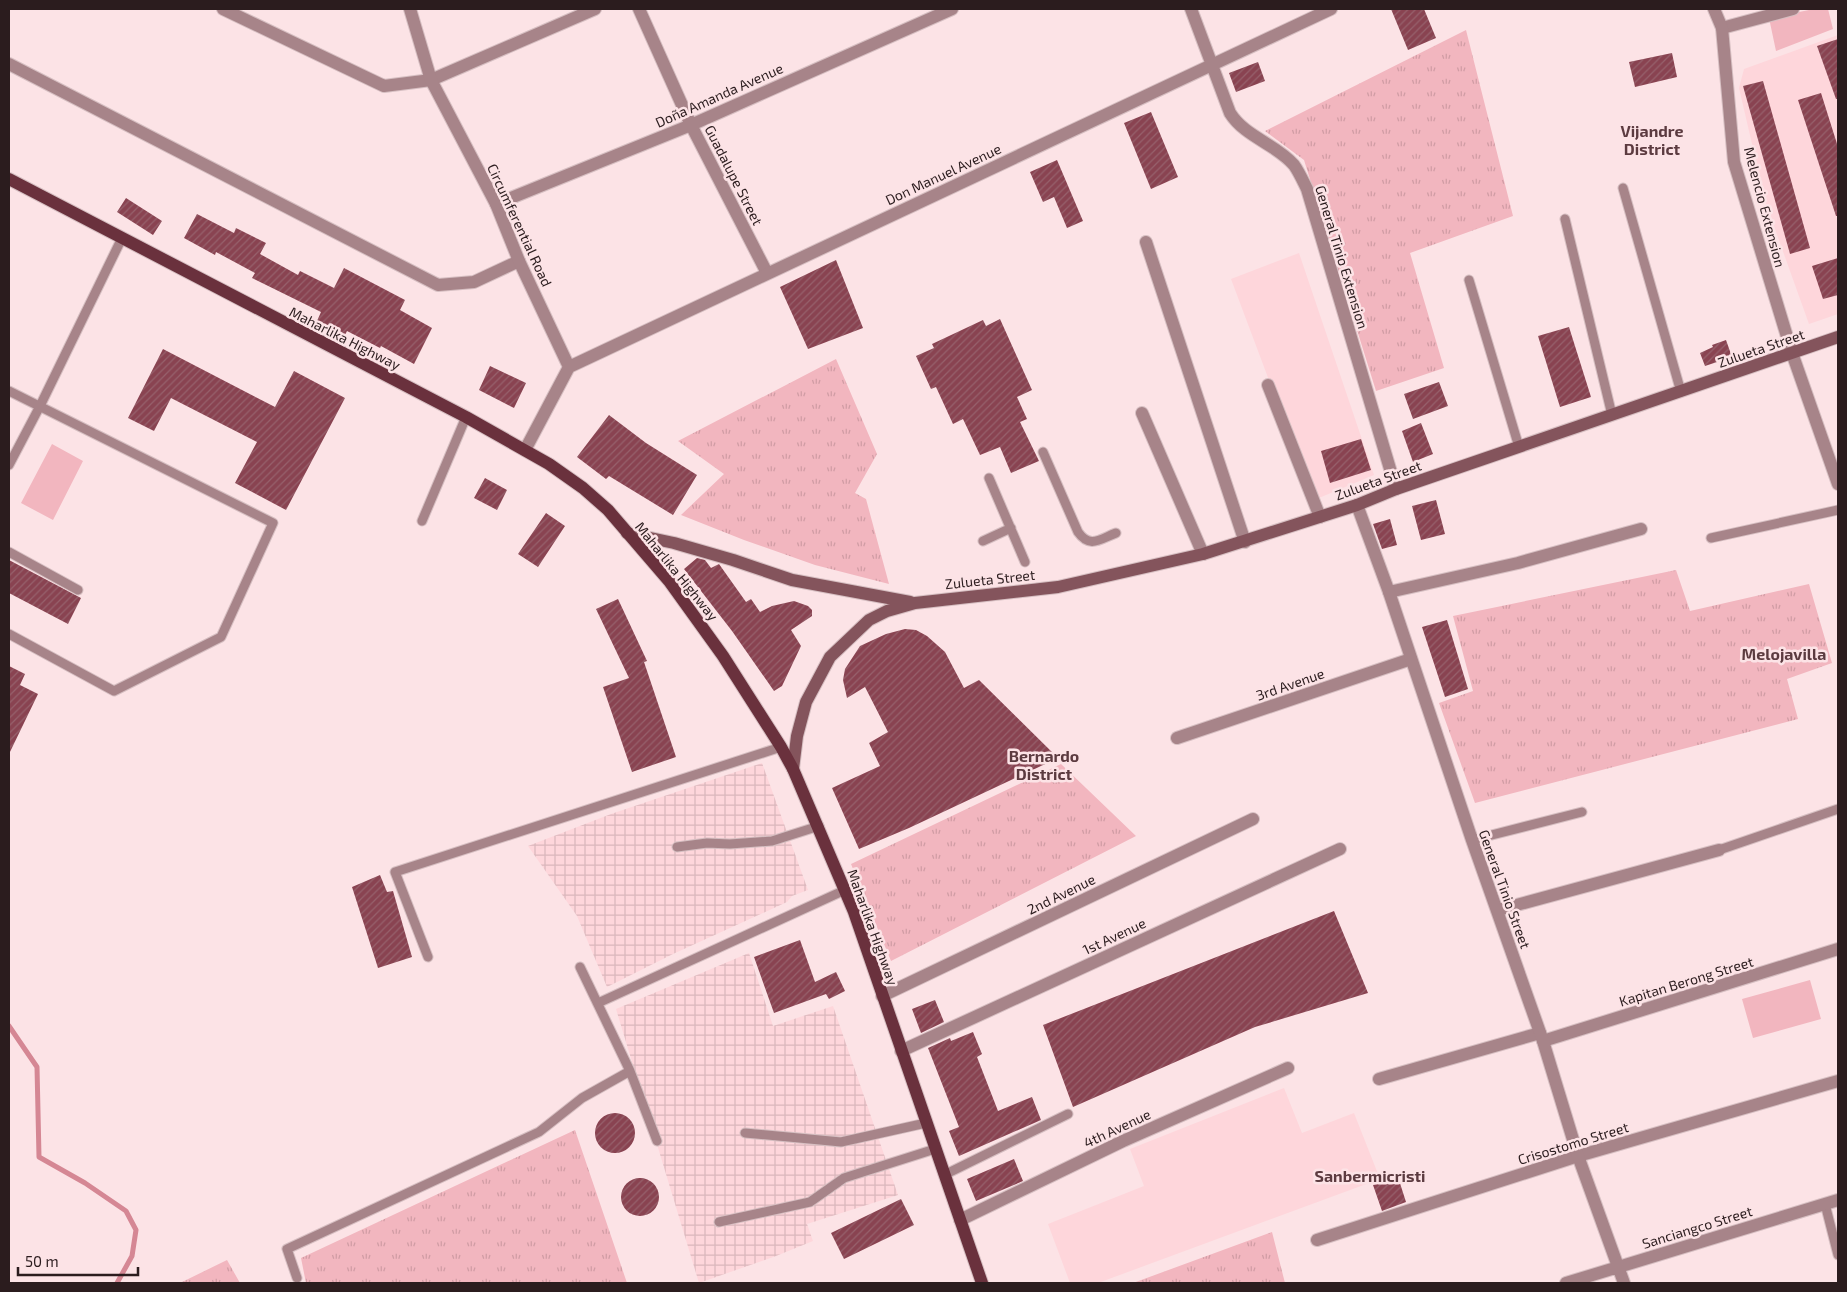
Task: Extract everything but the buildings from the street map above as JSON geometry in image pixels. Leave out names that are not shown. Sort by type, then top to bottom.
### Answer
[{"type":"main road","name":"Maharlika Highway","points":[[9,179],[466,417],[549,464],[583,488],[608,510],[669,580],[698,619],[781,746],[793,769],[854,912],[982,1283]]},
{"type":"main road","name":"Zulueta Street","points":[[793,769],[797,736],[806,702],[830,657],[869,620],[887,611],[915,603],[1058,588],[1203,554],[1245,542],[1358,505],[1396,488],[1681,392],[1838,336]]},
{"type":"main road","name":"Zulueta Street","points":[[627,533],[674,543],[792,580],[847,592],[915,603]]},
{"type":"street","points":[[222,9],[384,86],[431,80],[595,9]]},
{"type":"street","name":"Circumferential Road","points":[[410,9],[431,80],[496,204],[520,262],[569,367]]},
{"type":"street","name":"Guadalupe Street","points":[[639,9],[692,124],[767,273]]},
{"type":"street","name":"Doña Amanda Avenue","points":[[496,204],[692,124],[952,9]]},
{"type":"street","name":"General Tinio Extension","points":[[1191,9],[1230,114],[1236,123],[1293,164],[1306,189],[1396,488]]},
{"type":"street","name":"Don Manuel Avenue","points":[[569,367],[1331,9]]},
{"type":"street","name":"Melencio Extension","points":[[1714,9],[1722,28],[1734,162],[1792,353],[1838,484]]},
{"type":"street","points":[[1722,28],[1793,9]]},
{"type":"street","points":[[9,64],[438,285],[474,282],[520,262]]},
{"type":"street","points":[[1146,242],[1245,542]]},
{"type":"street","points":[[525,450],[569,367]]},
{"type":"street","points":[[1268,385],[1320,517]]},
{"type":"street","points":[[1142,413],[1203,554]]},
{"type":"street","name":"General Tinio Street","points":[[1358,505],[1472,840],[1542,1037],[1578,1156],[1624,1283]]},
{"type":"street","points":[[1389,592],[1518,564],[1641,529]]},
{"type":"street","name":"3rd Avenue","points":[[1178,738],[1411,659]]},
{"type":"street","name":"2nd Avenue","points":[[882,996],[1253,819]]},
{"type":"street","name":"1st Avenue","points":[[902,1051],[1340,849]]},
{"type":"street","points":[[1498,910],[1719,850]]},
{"type":"street","name":"Kapitan Berong Street","points":[[1379,1079],[1542,1037],[1838,949]]},
{"type":"street","name":"4th Avenue","points":[[960,1220],[1123,1141],[1288,1068]]},
{"type":"street","name":"Crisostomo Street","points":[[1317,1240],[1578,1156],[1838,1081]]},
{"type":"street","name":"Sanciangco Street","points":[[1566,1283],[1838,1200]]},
{"type":"lane","points":[[1623,188],[1681,392]]},
{"type":"lane","points":[[1565,219],[1612,415]]},
{"type":"lane","points":[[9,465],[122,238]]},
{"type":"lane","points":[[1469,280],[1519,447]]},
{"type":"lane","points":[[9,391],[273,523],[221,637],[114,691],[9,634]]},
{"type":"lane","points":[[422,520],[466,417]]},
{"type":"lane","points":[[1043,452],[1078,532],[1084,540],[1092,542],[1116,533]]},
{"type":"lane","points":[[989,478],[1025,562]]},
{"type":"lane","points":[[1711,538],[1838,510]]},
{"type":"lane","points":[[983,541],[1010,528]]},
{"type":"lane","points":[[9,552],[78,590]]},
{"type":"lane","points":[[428,957],[395,872],[781,746]]},
{"type":"lane","points":[[1719,850],[1838,809]]},
{"type":"lane","points":[[1472,840],[1582,812]]},
{"type":"lane","points":[[677,847],[707,843],[730,844],[772,841],[818,826]]},
{"type":"lane","points":[[598,1004],[845,890]]},
{"type":"lane","points":[[580,967],[630,1071],[657,1141]]},
{"type":"lane","points":[[297,1278],[287,1249],[539,1132],[582,1098],[630,1071]]},
{"type":"lane","points":[[944,1176],[1068,1114]]},
{"type":"lane","points":[[745,1132],[841,1142],[926,1123]]},
{"type":"lane","points":[[719,1222],[810,1202],[844,1178],[935,1149]]},
{"type":"lane","points":[[1825,1204],[1838,1255]]},
{"type":"shaded area","points":[[1838,35],[1838,314],[1809,324],[1766,204],[1739,88],[1744,69]]},
{"type":"shaded area","points":[[1299,253],[1374,475],[1314,500],[1231,279]]},
{"type":"shaded area","points":[[762,763],[808,890],[792,896],[787,902],[673,954],[607,987],[577,916],[528,846],[611,814]]},
{"type":"shaded area","points":[[749,953],[773,1026],[833,1006],[898,1195],[807,1224],[813,1241],[699,1283],[616,1009]]},
{"type":"shaded area","points":[[1284,1088],[1302,1133],[1354,1113],[1380,1179],[1098,1283],[1070,1283],[1048,1224],[1144,1186],[1130,1149]]},
{"type":"green space","points":[[1814,9],[1828,9],[1833,29],[1776,51],[1769,18]]},
{"type":"green space","points":[[1466,30],[1513,216],[1410,253],[1444,368],[1376,391],[1304,160],[1265,131]]},
{"type":"green space","points":[[836,359],[877,454],[855,493],[866,499],[889,584],[815,565],[681,515],[724,474],[678,441]]},
{"type":"green space","points":[[52,444],[83,461],[53,520],[21,503]]},
{"type":"green space","points":[[1676,570],[1690,611],[1809,584],[1832,663],[1787,679],[1798,719],[1475,803],[1439,703],[1473,691],[1453,616]]},
{"type":"green space","points":[[1061,764],[1136,836],[891,961],[851,864]]},
{"type":"green space","points":[[1810,980],[1821,1019],[1753,1038],[1742,999]]},
{"type":"green space","points":[[575,1130],[627,1283],[306,1283],[301,1258]]},
{"type":"green space","points":[[1272,1232],[1285,1283],[1133,1283]]},
{"type":"green space","points":[[227,1260],[240,1283],[180,1283]]},
{"type":"waterway","points":[[9,1026],[37,1067],[39,1157],[85,1183],[126,1211],[136,1230],[132,1256],[117,1283]]},
{"type":"district","name":"Vijandre District","points":[[1652,139]]},
{"type":"district","name":"Melojavilla","points":[[1784,653]]},
{"type":"district","name":"Bernardo District","points":[[1044,764]]},
{"type":"district","name":"Sanbermicristi","points":[[1370,1175]]}]
